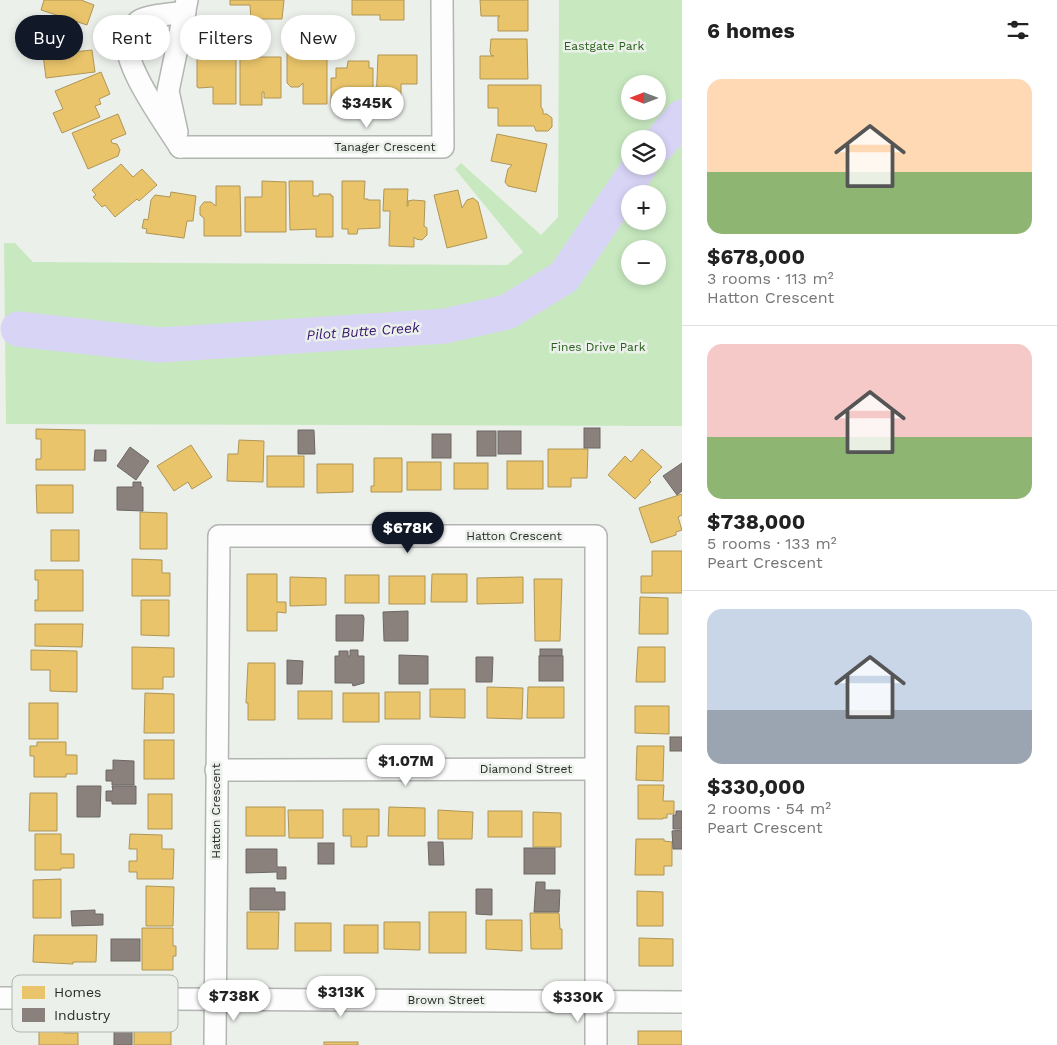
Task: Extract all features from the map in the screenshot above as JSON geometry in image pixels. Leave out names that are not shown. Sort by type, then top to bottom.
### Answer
[{"type":"street","name":"Tanager Crescent","points":[[180,147],[443,147],[442,0]]},
{"type":"street","points":[[180,147],[133,70],[127,42],[128,31],[140,21],[186,6]]},
{"type":"street","points":[[180,147],[168,91],[186,6]]},
{"type":"street","name":"Hatton Crescent","points":[[215,1045],[219,536],[596,536],[596,1045]]},
{"type":"street","name":"Diamond Street","points":[[216,770],[596,768]]},
{"type":"street","name":"Brown Street","points":[[178,999],[682,1002]]},
{"type":"green space","points":[[559,0],[682,0],[682,426],[6,424],[4,243],[15,243],[33,262],[507,265],[523,252],[455,169],[461,163],[541,235],[558,217]]},
{"type":"building: Homes","points":[[44,0],[81,0],[94,5],[87,25],[83,24],[83,15],[56,15],[41,10]]},
{"type":"building: Homes","points":[[230,0],[284,0],[281,19],[271,19],[271,15],[251,15],[250,5],[230,5]]},
{"type":"building: Homes","points":[[352,0],[404,0],[404,20],[380,20],[380,15],[352,15]]},
{"type":"building: Homes","points":[[480,0],[528,0],[528,31],[498,31],[498,17],[500,16],[481,16]]},
{"type":"building: Homes","points":[[491,39],[527,39],[528,79],[480,79],[480,56],[494,56],[491,55],[490,51]]},
{"type":"building: Homes","points":[[92,50],[95,72],[46,78],[44,60],[83,60],[83,51]]},
{"type":"building: Homes","points":[[378,55],[417,55],[417,84],[401,84],[401,104],[376,104]]},
{"type":"building: Homes","points":[[271,57],[281,57],[281,98],[264,98],[264,92],[262,92],[262,105],[240,105],[240,60],[271,60]]},
{"type":"building: Homes","points":[[197,60],[236,60],[236,104],[213,104],[213,87],[197,87]]},
{"type":"building: Homes","points":[[287,60],[327,60],[327,104],[303,104],[303,83],[299,87],[291,87],[287,83]]},
{"type":"building: Homes","points":[[348,61],[369,61],[369,68],[373,68],[373,104],[331,104],[331,78],[336,78],[336,68],[347,68]]},
{"type":"building: Homes","points":[[101,72],[110,94],[99,99],[101,104],[95,106],[100,117],[62,133],[53,113],[63,109],[55,91]]},
{"type":"building: Homes","points":[[488,85],[541,85],[541,107],[543,114],[547,114],[552,118],[552,127],[548,131],[536,131],[534,126],[498,126],[498,108],[488,108]]},
{"type":"building: Homes","points":[[118,114],[126,134],[111,140],[112,143],[117,144],[120,150],[118,156],[88,169],[72,133]]},
{"type":"building: Homes","points":[[497,134],[547,144],[536,192],[508,186],[505,182],[508,169],[512,165],[491,161]]},
{"type":"building: Homes","points":[[121,164],[133,177],[142,169],[157,185],[139,201],[137,199],[115,217],[105,205],[102,207],[93,197],[96,195],[92,190]]},
{"type":"building: Homes","points":[[262,181],[286,182],[286,232],[245,232],[245,197],[262,197]]},
{"type":"building: Homes","points":[[289,181],[313,181],[313,196],[331,194],[333,196],[333,237],[316,237],[316,229],[290,230]]},
{"type":"building: Homes","points":[[342,181],[365,181],[364,199],[380,200],[380,228],[358,229],[357,234],[348,234],[348,229],[342,229]]},
{"type":"building: Homes","points":[[216,186],[240,186],[241,236],[204,236],[204,218],[200,215],[200,207],[204,202],[211,202],[216,206]]},
{"type":"building: Homes","points":[[384,189],[408,189],[407,206],[408,201],[425,201],[424,226],[427,228],[427,235],[422,240],[414,237],[414,247],[389,246],[390,211],[383,211]]},
{"type":"building: Homes","points":[[458,190],[462,208],[467,200],[473,198],[478,202],[487,238],[447,248],[434,195]]},
{"type":"building: Homes","points":[[171,192],[196,196],[193,221],[187,221],[184,238],[146,233],[147,229],[142,228],[144,219],[148,220],[151,200],[155,195],[170,197]]},
{"type":"building: Homes","points":[[36,429],[85,430],[85,470],[36,470],[36,459],[41,459],[41,439],[36,439]]},
{"type":"building: Homes","points":[[239,440],[264,441],[263,482],[227,481],[228,454],[238,454]]},
{"type":"building: Homes","points":[[191,445],[212,477],[192,489],[188,482],[174,491],[157,466]]},
{"type":"building: Homes","points":[[548,449],[588,449],[587,478],[571,478],[571,487],[548,487]]},
{"type":"building: Homes","points":[[642,449],[662,467],[649,480],[651,482],[635,499],[608,475],[625,456],[631,462]]},
{"type":"building: Homes","points":[[267,456],[304,456],[304,487],[267,487]]},
{"type":"building: Homes","points":[[374,458],[402,458],[402,492],[371,492],[371,486],[374,486]]},
{"type":"building: Homes","points":[[507,461],[543,461],[543,489],[507,489]]},
{"type":"building: Homes","points":[[407,462],[441,462],[441,490],[407,490]]},
{"type":"building: Homes","points":[[454,463],[488,463],[488,489],[454,489]]},
{"type":"building: Homes","points":[[317,464],[353,464],[353,492],[317,493]]},
{"type":"building: Homes","points":[[36,485],[73,485],[73,513],[37,513]]},
{"type":"building: Homes","points":[[682,494],[682,515],[678,517],[682,530],[676,532],[676,535],[651,543],[639,508]]},
{"type":"building: Homes","points":[[140,512],[167,513],[167,549],[140,549]]},
{"type":"building: Homes","points":[[51,530],[79,530],[79,561],[51,561]]},
{"type":"building: Homes","points":[[652,551],[682,551],[682,593],[641,593],[641,576],[652,576]]},
{"type":"building: Homes","points":[[132,559],[162,560],[162,573],[170,573],[170,596],[132,596]]},
{"type":"building: Homes","points":[[35,570],[83,570],[83,611],[35,611],[35,600],[38,600],[38,580],[35,580]]},
{"type":"building: Homes","points":[[247,574],[277,574],[277,602],[286,602],[286,613],[277,612],[277,631],[247,631]]},
{"type":"building: Homes","points":[[432,574],[467,574],[467,602],[431,602]]},
{"type":"building: Homes","points":[[345,575],[379,575],[379,603],[345,603]]},
{"type":"building: Homes","points":[[389,576],[425,576],[425,604],[389,604]]},
{"type":"building: Homes","points":[[290,577],[326,578],[326,605],[290,606]]},
{"type":"building: Homes","points":[[523,577],[523,603],[477,604],[477,578]]},
{"type":"building: Homes","points":[[534,579],[562,579],[560,641],[535,641]]},
{"type":"building: Homes","points":[[640,597],[668,598],[668,634],[639,634]]},
{"type":"building: Homes","points":[[141,600],[169,600],[169,636],[141,635]]},
{"type":"building: Homes","points":[[35,624],[83,624],[82,647],[35,646]]},
{"type":"building: Homes","points":[[132,647],[174,648],[174,677],[163,677],[163,689],[132,689]]},
{"type":"building: Homes","points":[[638,647],[665,647],[665,682],[636,682]]},
{"type":"building: Homes","points":[[31,650],[77,651],[77,692],[50,691],[50,670],[31,670]]},
{"type":"building: Homes","points":[[248,663],[275,663],[275,720],[248,720],[248,703],[246,703]]},
{"type":"building: Homes","points":[[487,687],[523,688],[522,719],[487,718]]},
{"type":"building: Homes","points":[[528,687],[564,687],[564,718],[527,718]]},
{"type":"building: Homes","points":[[430,689],[465,689],[465,718],[430,717]]},
{"type":"building: Homes","points":[[298,691],[332,691],[332,719],[298,719]]},
{"type":"building: Homes","points":[[385,692],[420,692],[420,719],[385,719]]},
{"type":"building: Homes","points":[[145,693],[174,694],[174,733],[144,733]]},
{"type":"building: Homes","points":[[343,693],[379,693],[379,722],[343,722]]},
{"type":"building: Homes","points":[[29,703],[58,703],[58,739],[29,739]]},
{"type":"building: Homes","points":[[635,706],[669,706],[669,734],[635,733]]},
{"type":"building: Homes","points":[[144,740],[174,740],[174,779],[144,779]]},
{"type":"building: Homes","points":[[37,742],[66,742],[66,755],[77,755],[77,774],[66,774],[66,777],[34,777],[34,756],[30,756],[30,746],[37,746]]},
{"type":"building: Homes","points":[[637,746],[664,746],[663,781],[636,780]]},
{"type":"building: Homes","points":[[638,785],[664,785],[663,801],[674,801],[674,814],[667,814],[667,818],[663,819],[638,819]]},
{"type":"building: Homes","points":[[30,793],[57,793],[57,831],[29,831]]},
{"type":"building: Homes","points":[[148,794],[172,794],[172,829],[148,829]]},
{"type":"building: Homes","points":[[246,807],[285,807],[285,836],[246,836]]},
{"type":"building: Homes","points":[[389,807],[425,808],[425,836],[388,836]]},
{"type":"building: Homes","points":[[343,809],[379,809],[379,836],[367,836],[367,847],[351,847],[351,836],[343,836]]},
{"type":"building: Homes","points":[[288,810],[323,810],[323,838],[289,838]]},
{"type":"building: Homes","points":[[438,810],[473,812],[472,839],[438,839]]},
{"type":"building: Homes","points":[[488,811],[522,811],[522,837],[488,837]]},
{"type":"building: Homes","points":[[533,812],[561,813],[561,847],[533,847]]},
{"type":"building: Homes","points":[[35,834],[61,834],[61,854],[74,854],[74,868],[35,870]]},
{"type":"building: Homes","points":[[130,834],[162,835],[162,849],[174,849],[173,879],[137,879],[137,872],[129,872],[129,861],[137,861],[137,849],[129,849]]},
{"type":"building: Homes","points":[[636,839],[664,839],[664,841],[672,842],[672,866],[664,866],[664,875],[635,875]]},
{"type":"building: Homes","points":[[61,879],[61,918],[33,918],[33,880]]},
{"type":"building: Homes","points":[[146,886],[174,887],[173,926],[146,926]]},
{"type":"building: Homes","points":[[637,891],[663,892],[663,926],[637,926]]},
{"type":"building: Homes","points":[[247,912],[279,912],[278,949],[247,949]]},
{"type":"building: Homes","points":[[429,912],[466,912],[466,953],[429,953]]},
{"type":"building: Homes","points":[[530,913],[559,913],[560,929],[562,929],[562,949],[531,949]]},
{"type":"building: Homes","points":[[486,920],[522,920],[522,951],[486,949]]},
{"type":"building: Homes","points":[[384,922],[420,922],[420,950],[384,949]]},
{"type":"building: Homes","points":[[295,923],[331,923],[331,951],[295,951]]},
{"type":"building: Homes","points":[[344,925],[378,925],[378,953],[344,953]]},
{"type":"building: Homes","points":[[142,928],[173,928],[173,946],[176,946],[176,956],[173,956],[173,970],[142,970]]},
{"type":"building: Homes","points":[[34,935],[97,935],[96,962],[73,962],[73,964],[33,962]]},
{"type":"building: Homes","points":[[639,938],[673,939],[673,966],[639,966]]},
{"type":"building: Homes","points":[[638,1031],[682,1031],[682,1045],[638,1045]]},
{"type":"building: Homes","points":[[39,1032],[78,1033],[78,1045],[39,1045]]},
{"type":"building: Homes","points":[[134,1032],[171,1032],[171,1045],[134,1045]]},
{"type":"building: Homes","points":[[324,1042],[358,1042],[358,1045],[324,1045]]},
{"type":"building: Industry","points":[[584,428],[600,428],[600,448],[584,448]]},
{"type":"building: Industry","points":[[298,430],[314,430],[315,454],[298,454]]},
{"type":"building: Industry","points":[[477,431],[496,431],[496,456],[477,456]]},
{"type":"building: Industry","points":[[498,431],[521,431],[521,454],[498,454]]},
{"type":"building: Industry","points":[[432,434],[451,434],[451,458],[432,458]]},
{"type":"building: Industry","points":[[130,447],[149,461],[136,480],[117,466]]},
{"type":"building: Industry","points":[[95,450],[106,450],[106,461],[94,461]]},
{"type":"building: Industry","points":[[682,463],[682,491],[677,495],[663,476]]},
{"type":"building: Industry","points":[[133,482],[141,482],[141,487],[143,487],[143,511],[117,510],[117,487],[133,487]]},
{"type":"building: Industry","points":[[408,611],[408,641],[384,641],[383,612]]},
{"type":"building: Industry","points":[[336,615],[363,615],[363,641],[336,641]]},
{"type":"building: Industry","points":[[540,649],[562,649],[562,656],[540,656]]},
{"type":"building: Industry","points":[[350,650],[358,650],[358,656],[364,656],[364,683],[353,686],[352,683],[335,683],[335,656],[339,656],[339,651],[348,651],[348,656],[350,656]]},
{"type":"building: Industry","points":[[399,655],[428,656],[428,684],[399,684]]},
{"type":"building: Industry","points":[[539,656],[563,656],[563,681],[539,681]]},
{"type":"building: Industry","points":[[476,657],[493,657],[492,682],[476,682]]},
{"type":"building: Industry","points":[[287,660],[303,661],[302,684],[287,684]]},
{"type":"building: Industry","points":[[670,737],[682,737],[682,751],[670,751]]},
{"type":"building: Industry","points":[[113,760],[134,761],[134,785],[112,785],[112,781],[106,781],[106,770],[113,770]]},
{"type":"building: Industry","points":[[77,786],[101,786],[100,817],[77,817]]},
{"type":"building: Industry","points":[[112,786],[136,786],[136,804],[112,804],[112,801],[106,801],[106,791],[113,791]]},
{"type":"building: Industry","points":[[676,811],[682,811],[682,829],[673,829],[673,815],[676,815]]},
{"type":"building: Industry","points":[[682,830],[682,849],[673,849],[672,831]]},
{"type":"building: Industry","points":[[428,842],[443,842],[444,865],[429,865]]},
{"type":"building: Industry","points":[[318,843],[334,843],[334,864],[318,864]]},
{"type":"building: Industry","points":[[524,848],[555,848],[555,874],[524,874]]},
{"type":"building: Industry","points":[[246,849],[277,849],[277,867],[286,867],[286,879],[277,879],[277,872],[246,873]]},
{"type":"building: Industry","points":[[536,882],[545,882],[545,890],[560,890],[559,912],[534,912]]},
{"type":"building: Industry","points":[[250,888],[275,888],[275,892],[285,892],[285,910],[250,910]]},
{"type":"building: Industry","points":[[476,889],[492,889],[492,915],[476,914]]},
{"type":"building: Industry","points":[[95,910],[95,914],[103,914],[103,925],[72,926],[71,911]]},
{"type":"building: Industry","points":[[111,939],[140,939],[140,961],[111,961]]},
{"type":"building: Industry","points":[[114,1032],[132,1032],[132,1045],[114,1045]]},
{"type":"waterway","name":"Pilot Butte Creek","points":[[666,136],[682,117]]},
{"type":"waterway","name":"Pilot Butte Creek","points":[[18,329],[160,345],[445,326],[507,312],[564,277],[634,175]]},
{"type":"waterway","points":[[559,264],[572,265]]},
{"type":"park label","name":"Eastgate Park","points":[[604,46]]},
{"type":"park label","name":"Fines Drive Park","points":[[598,347]]}]
